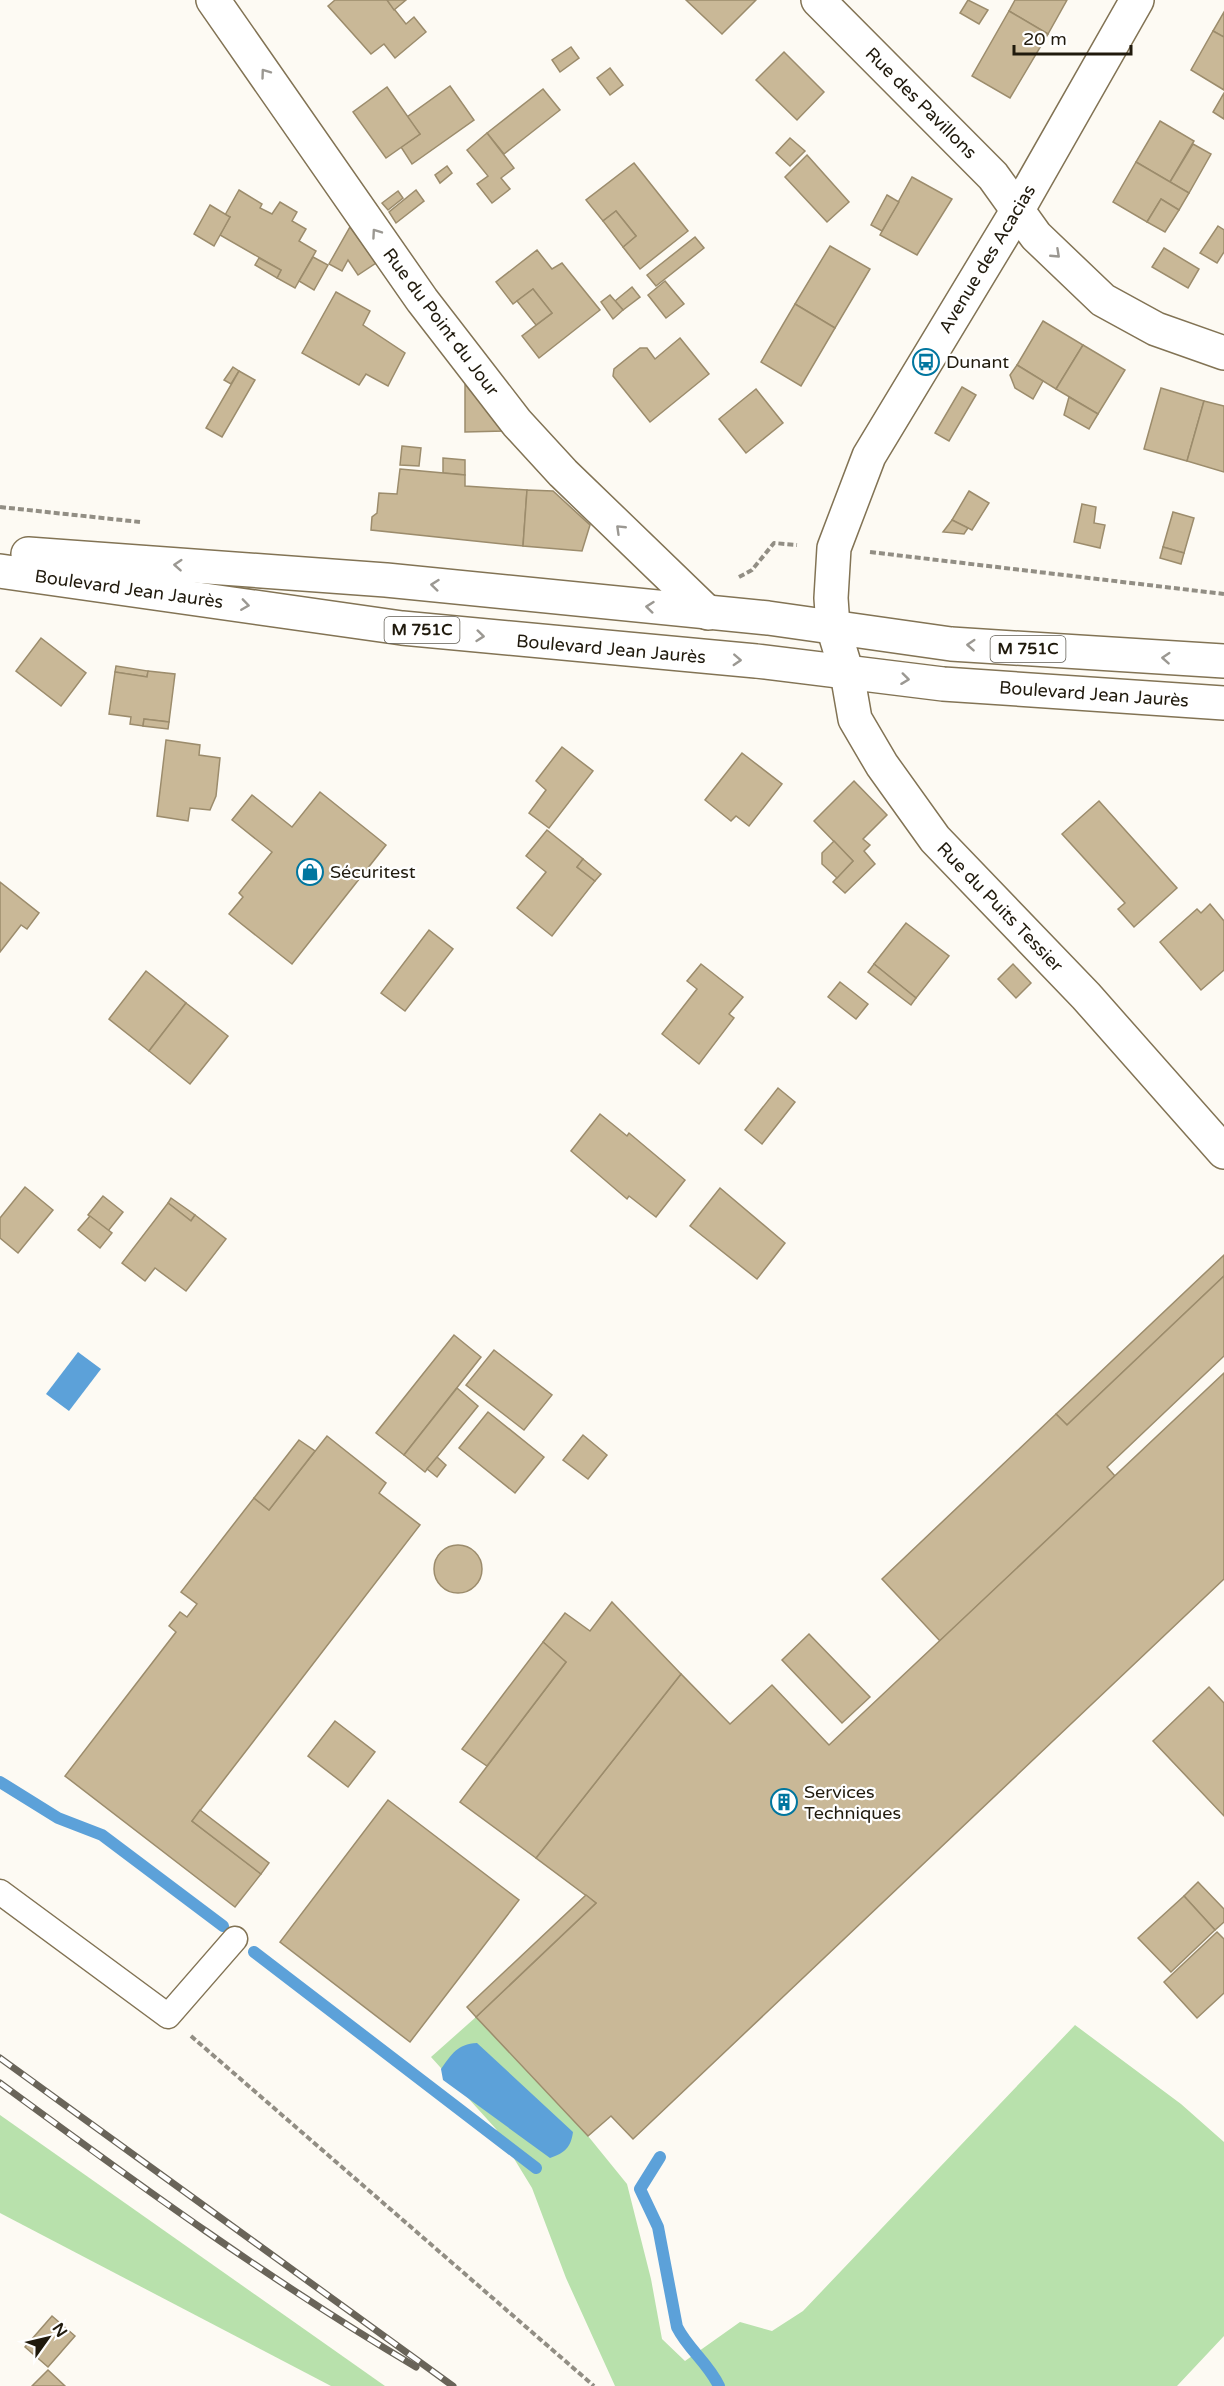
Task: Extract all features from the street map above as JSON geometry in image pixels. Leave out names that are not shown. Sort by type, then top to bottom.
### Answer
[{"type":"street","name":"Rue du Point du Jour","points":[[213,0],[422,300],[517,423],[563,473],[708,613]]},
{"type":"street","name":"Rue des Pavillons","points":[[818,0],[993,176],[1036,236],[1103,300],[1156,329],[1224,352]]},
{"type":"street","name":"Avenue des Acacias","points":[[833,627],[831,598],[834,548],[869,456],[1017,211],[1137,0]]},
{"type":"street","name":"Boulevard Jean Jaurès","points":[[0,552],[386,580],[833,627],[951,644],[1224,662]]},
{"type":"street","name":"Boulevard Jean Jaurès","points":[[0,571],[402,628],[660,654],[756,661],[943,684],[1224,703]]},
{"type":"street","name":"Rue du Puits Tessier","points":[[833,627],[846,673],[855,719],[882,765],[935,840],[1086,996],[1224,1152]]},
{"type":"lane","points":[[0,1892],[168,2016],[235,1939]]},
{"type":"path","points":[[733,580],[752,570],[774,543],[1224,594]]},
{"type":"path","points":[[168,2016],[594,2386]]},
{"type":"green space","points":[[476,2017],[588,2136],[627,2184],[651,2279],[662,2339],[685,2361],[740,2322],[772,2331],[803,2311],[1075,2025],[1181,2104],[1224,2142],[1224,2336],[1177,2386],[615,2386],[566,2278],[532,2188],[496,2129],[431,2057]]},
{"type":"green space","points":[[0,2115],[385,2386],[331,2386],[0,2213]]},
{"type":"water","points":[[78,1352],[101,1369],[69,1411],[46,1394]]},
{"type":"water","points":[[477,2043],[573,2132],[569,2146],[563,2152],[550,2158],[443,2080],[441,2069],[452,2054],[464,2045]]},
{"type":"building","points":[[335,0],[387,0],[406,24],[414,17],[426,32],[395,58],[384,44],[371,54],[328,6]]},
{"type":"building","points":[[387,0],[406,0],[394,10]]},
{"type":"building","points":[[686,0],[756,0],[722,34]]},
{"type":"building","points":[[968,0],[988,10],[979,24],[960,13]]},
{"type":"building","points":[[1015,0],[1067,0],[1048,34],[1009,11]]},
{"type":"building","points":[[1009,11],[1048,34],[1010,98],[972,76]]},
{"type":"building","points":[[1224,12],[1224,37],[1213,31]]},
{"type":"building","points":[[1213,31],[1224,37],[1224,90],[1191,70]]},
{"type":"building","points":[[571,47],[579,58],[560,72],[552,60]]},
{"type":"building","points":[[784,52],[824,92],[797,120],[756,80]]},
{"type":"building","points":[[610,68],[623,85],[610,95],[597,78]]},
{"type":"building","points":[[450,86],[474,120],[412,164],[401,147],[420,134],[407,117]]},
{"type":"building","points":[[387,87],[420,134],[386,158],[353,112]]},
{"type":"building","points":[[543,89],[560,110],[504,154],[487,133]]},
{"type":"building","points":[[1224,93],[1224,119],[1213,112]]},
{"type":"building","points":[[1160,121],[1194,141],[1170,182],[1136,162]]},
{"type":"building","points":[[487,133],[514,168],[501,178],[510,189],[492,203],[477,184],[488,176],[467,150]]},
{"type":"building","points":[[790,138],[805,151],[790,166],[776,153]]},
{"type":"building","points":[[1193,144],[1211,154],[1189,193],[1170,182]]},
{"type":"building","points":[[807,155],[849,202],[827,222],[785,177]]},
{"type":"building","points":[[1136,162],[1189,193],[1179,210],[1161,199],[1147,222],[1113,202]]},
{"type":"building","points":[[634,163],[688,231],[640,269],[623,247],[636,236],[616,211],[603,221],[586,200]]},
{"type":"building","points":[[447,166],[452,173],[440,183],[435,175]]},
{"type":"building","points":[[912,177],[952,199],[917,255],[880,235]]},
{"type":"building","points":[[239,190],[262,204],[260,208],[272,214],[280,202],[297,212],[292,221],[306,229],[299,241],[316,251],[295,288],[277,278],[281,270],[220,235],[230,217],[225,215]]},
{"type":"building","points":[[416,190],[424,201],[396,223],[389,212]]},
{"type":"building","points":[[398,191],[403,198],[388,210],[382,203]]},
{"type":"building","points":[[887,195],[899,202],[882,231],[871,225]]},
{"type":"building","points":[[1161,199],[1179,210],[1165,232],[1147,222]]},
{"type":"building","points":[[210,205],[230,217],[214,246],[194,234]]},
{"type":"building","points":[[616,211],[636,236],[623,247],[603,221]]},
{"type":"building","points":[[1218,226],[1224,230],[1224,252],[1217,263],[1200,253]]},
{"type":"building","points":[[350,227],[376,263],[358,275],[348,260],[342,271],[329,264]]},
{"type":"building","points":[[695,237],[704,248],[656,286],[647,275]]},
{"type":"building","points":[[830,246],[870,269],[835,328],[795,304]]},
{"type":"building","points":[[1164,248],[1199,269],[1188,288],[1152,267]]},
{"type":"building","points":[[537,250],[552,269],[562,263],[600,310],[539,358],[522,336],[552,313],[533,289],[513,304],[496,282]]},
{"type":"building","points":[[313,257],[328,265],[314,290],[299,281]]},
{"type":"building","points":[[259,258],[281,270],[277,278],[255,265]]},
{"type":"building","points":[[665,281],[684,304],[666,318],[648,295]]},
{"type":"building","points":[[632,287],[640,297],[623,310],[615,301]]},
{"type":"building","points":[[533,289],[552,313],[536,325],[517,301]]},
{"type":"building","points":[[336,292],[370,311],[363,325],[405,353],[388,386],[366,374],[359,385],[302,353]]},
{"type":"building","points":[[610,295],[623,310],[613,319],[601,302]]},
{"type":"building","points":[[795,304],[835,328],[801,386],[761,362]]},
{"type":"building","points":[[1043,321],[1083,345],[1056,389],[1017,365]]},
{"type":"building","points":[[680,338],[709,374],[650,422],[613,376],[614,369],[640,348],[647,348],[655,359]]},
{"type":"building","points":[[1083,345],[1125,370],[1098,414],[1056,389]]},
{"type":"building","points":[[1017,365],[1043,381],[1033,399],[1015,388],[1010,375]]},
{"type":"building","points":[[233,367],[239,371],[231,384],[224,380]]},
{"type":"building","points":[[239,371],[255,380],[222,437],[206,428]]},
{"type":"building","points":[[465,384],[504,431],[465,432]]},
{"type":"building","points":[[962,387],[976,395],[949,441],[935,433]]},
{"type":"building","points":[[1161,388],[1204,401],[1187,461],[1144,449]]},
{"type":"building","points":[[756,389],[783,423],[746,453],[719,419]]},
{"type":"building","points":[[1069,397],[1098,414],[1089,429],[1064,415]]},
{"type":"building","points":[[1204,401],[1224,406],[1224,472],[1187,461]]},
{"type":"building","points":[[402,446],[421,448],[419,466],[400,465]]},
{"type":"building","points":[[443,458],[465,460],[465,475],[443,473]]},
{"type":"building","points":[[400,469],[465,475],[465,486],[527,490],[523,546],[371,530],[372,517],[377,513],[379,493],[397,494]]},
{"type":"building","points":[[527,490],[553,491],[590,525],[582,551],[523,546]]},
{"type":"building","points":[[969,491],[989,503],[972,530],[952,520]]},
{"type":"building","points":[[1082,504],[1096,507],[1094,523],[1105,525],[1100,548],[1074,542]]},
{"type":"building","points":[[1173,512],[1194,518],[1184,553],[1163,547]]},
{"type":"building","points":[[952,520],[968,528],[964,534],[943,532]]},
{"type":"building","points":[[1163,547],[1184,553],[1181,564],[1160,558]]},
{"type":"building","points":[[41,638],[86,673],[61,706],[16,671]]},
{"type":"building","points":[[116,666],[148,671],[147,677],[115,672]]},
{"type":"building","points":[[148,671],[175,674],[169,722],[144,719],[143,726],[130,724],[131,717],[109,714],[115,672],[147,677]]},
{"type":"building","points":[[144,719],[169,722],[168,729],[143,726]]},
{"type":"building","points":[[166,740],[200,745],[199,755],[220,758],[216,796],[210,810],[190,808],[188,821],[157,816]]},
{"type":"building","points":[[562,747],[593,771],[549,828],[529,813],[546,790],[536,781]]},
{"type":"building","points":[[742,753],[782,784],[749,826],[736,816],[731,821],[705,800]]},
{"type":"building","points":[[854,781],[887,815],[863,839],[870,845],[864,851],[875,864],[845,893],[833,882],[853,861],[814,821]]},
{"type":"building","name":"Sécuritest","points":[[320,792],[386,845],[292,964],[229,914],[243,897],[239,893],[272,852],[232,820],[252,795],[292,827]]},
{"type":"building","points":[[1099,801],[1177,888],[1134,927],[1118,909],[1125,903],[1062,834]]},
{"type":"building","points":[[547,830],[583,859],[577,867],[595,881],[552,936],[517,908],[546,872],[526,856]]},
{"type":"building","points":[[834,841],[853,861],[837,878],[822,864],[822,853]]},
{"type":"building","points":[[583,859],[601,874],[595,881],[577,867]]},
{"type":"building","points":[[0,882],[39,913],[27,929],[21,925],[0,952]]},
{"type":"building","points":[[1210,904],[1224,921],[1224,970],[1201,990],[1160,942],[1197,909],[1201,913]]},
{"type":"building","points":[[906,923],[949,956],[916,998],[874,964]]},
{"type":"building","points":[[429,930],[453,949],[405,1011],[381,993]]},
{"type":"building","points":[[701,964],[743,997],[729,1014],[734,1018],[699,1064],[662,1034],[697,989],[687,981]]},
{"type":"building","points":[[874,964],[916,998],[911,1005],[868,972]]},
{"type":"building","points":[[1013,964],[1031,983],[1016,998],[998,979]]},
{"type":"building","points":[[146,971],[186,1003],[149,1051],[109,1019]]},
{"type":"building","points":[[840,982],[868,1004],[856,1019],[828,997]]},
{"type":"building","points":[[186,1003],[228,1036],[190,1084],[149,1051]]},
{"type":"building","points":[[778,1088],[795,1102],[762,1144],[745,1130]]},
{"type":"building","points":[[600,1114],[627,1136],[629,1133],[685,1180],[656,1217],[629,1196],[627,1199],[571,1151]]},
{"type":"building","points":[[25,1187],[53,1210],[18,1253],[0,1238],[0,1218]]},
{"type":"building","points":[[720,1188],[785,1243],[757,1279],[690,1226]]},
{"type":"building","points":[[103,1196],[123,1212],[108,1231],[88,1215]]},
{"type":"building","points":[[171,1198],[195,1215],[191,1221],[168,1203]]},
{"type":"building","points":[[168,1203],[191,1221],[195,1215],[226,1239],[186,1291],[155,1268],[145,1281],[122,1263]]},
{"type":"building","points":[[90,1216],[112,1233],[100,1248],[78,1230]]},
{"type":"building","points":[[1224,1255],[1224,1276],[1067,1425],[1056,1414]]},
{"type":"building","points":[[1224,1276],[1224,1356],[1107,1467],[1115,1476],[940,1641],[882,1579],[1056,1414],[1067,1425]]},
{"type":"building","points":[[454,1335],[481,1357],[404,1455],[376,1433]]},
{"type":"building","points":[[494,1350],[552,1395],[524,1430],[466,1385]]},
{"type":"building","name":"Services Techniques","points":[[1224,1373],[1224,1579],[633,2139],[611,2116],[588,2136],[476,2017],[596,1903],[536,1858],[681,1674],[730,1724],[772,1685],[829,1745]]},
{"type":"building","points":[[457,1388],[478,1406],[425,1472],[404,1455]]},
{"type":"building","points":[[488,1412],[544,1457],[515,1493],[459,1448]]},
{"type":"building","points":[[583,1435],[607,1455],[588,1479],[563,1460]]},
{"type":"building","points":[[327,1436],[386,1483],[379,1493],[420,1525],[192,1821],[261,1874],[235,1907],[65,1776],[176,1632],[169,1626],[180,1612],[187,1617],[197,1604],[181,1592],[254,1498],[269,1510]]},
{"type":"building","points":[[299,1440],[315,1451],[269,1510],[254,1498]]},
{"type":"building","points":[[437,1457],[446,1465],[437,1477],[427,1469]]},
{"type":"building","points":[[453,1545],[463,1545],[478,1555],[482,1569],[478,1583],[472,1589],[463,1593],[453,1593],[438,1583],[434,1574],[434,1564],[444,1549]]},
{"type":"building","points":[[612,1602],[681,1674],[536,1858],[460,1802],[566,1662],[543,1642],[565,1613],[590,1631]]},
{"type":"building","points":[[809,1634],[870,1697],[842,1723],[782,1660]]},
{"type":"building","points":[[543,1642],[566,1662],[487,1766],[462,1749]]},
{"type":"building","points":[[1209,1687],[1224,1703],[1224,1816],[1153,1741]]},
{"type":"building","points":[[335,1721],[375,1752],[348,1787],[308,1756]]},
{"type":"building","points":[[388,1800],[519,1900],[410,2042],[280,1942]]},
{"type":"building","points":[[200,1810],[269,1863],[261,1874],[192,1821]]},
{"type":"building","points":[[1198,1882],[1224,1909],[1224,1922],[1215,1930],[1184,1896]]},
{"type":"building","points":[[586,1895],[596,1903],[476,2017],[467,2007]]},
{"type":"building","points":[[1184,1896],[1215,1930],[1171,1972],[1138,1938]]},
{"type":"building","points":[[1217,1932],[1224,1939],[1224,1993],[1197,2018],[1164,1982]]},
{"type":"building","points":[[52,2316],[75,2336],[48,2367],[25,2347]]},
{"type":"building","points":[[48,2370],[65,2386],[32,2386]]},
{"type":"waterway","points":[[0,1782],[58,1818],[102,1835],[223,1926]]},
{"type":"waterway","points":[[254,1952],[536,2168]]},
{"type":"waterway","points":[[660,2157],[640,2189],[658,2227],[677,2327],[719,2386]]},
{"type":"railway","points":[[0,2058],[453,2386]]},
{"type":"railway","points":[[0,2083],[257,2266],[416,2367]]},
{"type":"place","name":"Dunant","points":[[926,362]]},
{"type":"place","name":"Sécuritest","points":[[310,872]]},
{"type":"place","name":"Services Techniques","points":[[784,1802]]}]
